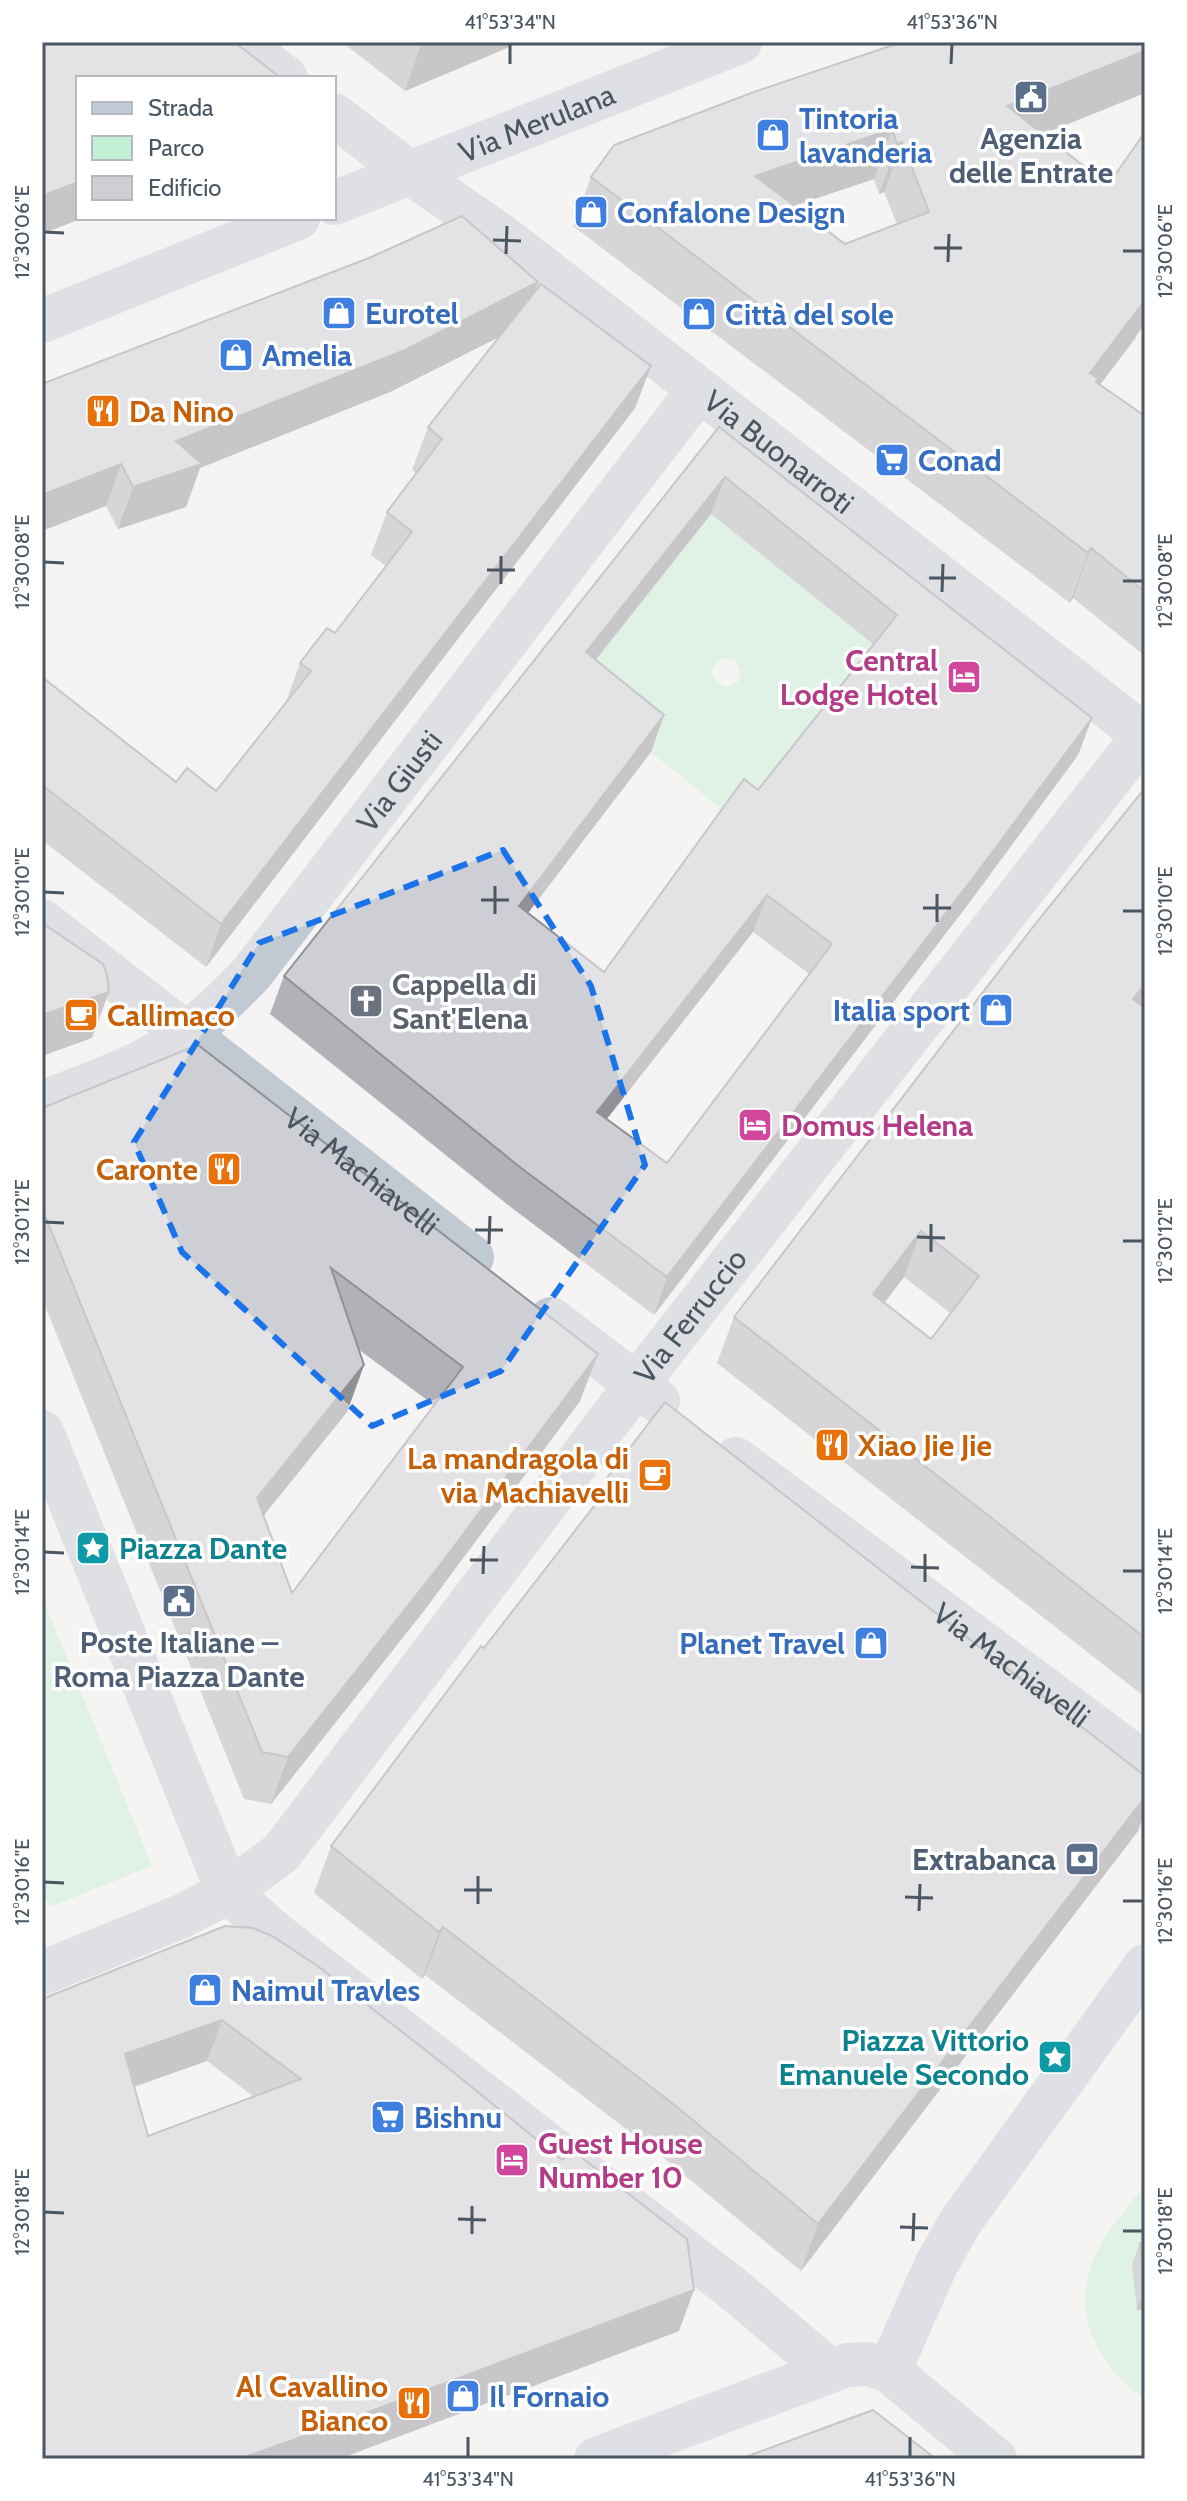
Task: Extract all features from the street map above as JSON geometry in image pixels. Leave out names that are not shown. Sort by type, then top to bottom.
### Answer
[{"type":"main road","name":"Via Merulana","points":[[336,202],[740,42]]},
{"type":"main road","points":[[42,321],[293,220]]},
{"type":"main road","points":[[596,2459],[830,2371],[855,2364],[868,2364],[889,2371],[936,2265],[961,2221],[1145,1966]]},
{"type":"street","points":[[239,42],[283,76]]},
{"type":"street","name":"Via Buonarroti","points":[[336,117],[410,173],[503,237],[1145,735]]},
{"type":"street","name":"Via Giusti","points":[[42,1103],[148,1059],[188,1034],[226,1001],[274,946],[698,391]]},
{"type":"street","name":"Via Ferruccio","points":[[228,1892],[281,1853],[636,1385],[1145,735]]},
{"type":"street","name":"Via Machiavelli","points":[[42,921],[636,1385],[1145,1764]]},
{"type":"street","points":[[42,1432],[228,1892],[277,1935],[736,2291],[830,2371]]},
{"type":"street","points":[[42,1973],[182,1916],[228,1892]]},
{"type":"street","points":[[889,2371],[995,2459]]},
{"type":"highlighted area","points":[[503,850],[591,986],[645,1165],[501,1371],[372,1426],[182,1252],[134,1142],[259,943]]},
{"type":"green space","points":[[711,514],[883,652],[744,827],[572,689]],"holes":[[[726,658],[736,661],[741,672],[738,682],[727,687],[717,683],[712,673],[716,662]]]},
{"type":"green space","points":[[42,1597],[152,1866],[52,1906],[42,1897]]},
{"type":"green space","points":[[1145,2185],[1145,2400],[1110,2366],[1089,2327],[1085,2307],[1086,2285],[1092,2263],[1104,2239]]},
{"type":"building","points":[[42,42],[234,42],[278,76],[76,76],[76,183],[42,196]]},
{"type":"building","points":[[902,42],[1145,42],[1145,51],[1007,106],[1108,185],[1145,132],[1145,300],[1090,373],[1099,379],[1096,382],[1145,416],[1145,592],[1091,548],[1088,553],[591,177],[614,145],[754,92]],"holes":[[[892,129],[897,144],[902,142],[929,212],[845,244],[755,176]]]},
{"type":"building","points":[[462,216],[538,282],[405,350],[176,441],[202,464],[133,487],[121,464],[42,495],[42,384],[369,258]]},
{"type":"building","points":[[541,284],[651,366],[221,924],[42,785],[42,677],[176,782],[187,768],[216,791],[311,671],[300,663],[312,647],[327,628],[335,633],[412,532],[387,512],[442,439],[428,427]]},
{"type":"building","points":[[719,427],[1092,718],[667,1277],[521,1168],[284,976]],"holes":[[[725,477],[897,615],[758,790],[744,779],[604,972],[519,906],[664,715],[586,652]],[[767,895],[832,944],[667,1163],[597,1112]]]},
{"type":"building","points":[[1145,788],[1145,984],[1133,999],[1145,1008],[1145,1638],[734,1317],[1036,923]],"holes":[[[921,1231],[979,1276],[931,1339],[873,1294]]]},
{"type":"building","points":[[42,923],[103,964],[109,992],[42,1015]]},
{"type":"building","points":[[198,1045],[598,1354],[440,1565],[288,1757],[262,1752],[42,1208],[42,1108]],"holes":[[[331,1268],[463,1367],[292,1593],[257,1498],[364,1365]]]},
{"type":"building","points":[[665,1402],[1145,1776],[1145,1797],[818,2224],[677,2107],[443,1927],[439,1932],[331,1846],[481,1646],[484,1648],[612,1483],[607,1478]]},
{"type":"building","points":[[225,1926],[253,1928],[272,1936],[319,1967],[562,2160],[573,2151],[687,2239],[694,2290],[239,2459],[42,2459],[42,1999]],"holes":[[[222,2020],[301,2079],[148,2136],[125,2054]]]},
{"type":"building","points":[[1145,2242],[1145,2288],[1140,2243]]},
{"type":"building","points":[[873,2410],[936,2459],[740,2459]]},
{"type":"place","name":"Agenzia delle Entrate","points":[[1031,97]]},
{"type":"place","name":"Tintoria lavanderia","points":[[773,135]]},
{"type":"place","name":"Confalone Design","points":[[591,212]]},
{"type":"place","name":"Eurotel","points":[[339,313]]},
{"type":"place","name":"Città del sole","points":[[699,314]]},
{"type":"place","name":"Amelia","points":[[236,355]]},
{"type":"place","name":"Da Nino","points":[[103,411]]},
{"type":"place","name":"Conad","points":[[892,460]]},
{"type":"place","name":"Central Lodge Hotel","points":[[964,677]]},
{"type":"place","name":"Cappella di Sant'Elena","points":[[366,1001]]},
{"type":"place","name":"Italia sport","points":[[996,1010]]},
{"type":"place","name":"Callimaco","points":[[81,1015]]},
{"type":"place","name":"Domus Helena","points":[[755,1125]]},
{"type":"place","name":"Caronte","points":[[224,1169]]},
{"type":"place","name":"Xiao Jie Jie","points":[[832,1445]]},
{"type":"place","name":"La mandragola di via Machiavelli","points":[[655,1475]]},
{"type":"place","name":"Piazza Dante","points":[[93,1548]]},
{"type":"place","name":"Poste Italiane – Roma Piazza Dante","points":[[179,1601]]},
{"type":"place","name":"Planet Travel","points":[[871,1643]]},
{"type":"place","name":"Extrabanca","points":[[1082,1859]]},
{"type":"place","name":"Naimul Travles","points":[[205,1990]]},
{"type":"place","name":"Piazza Vittorio Emanuele Secondo","points":[[1055,2057]]},
{"type":"place","name":"Bishnu","points":[[388,2117]]},
{"type":"place","name":"Guest House Number 10","points":[[512,2160]]},
{"type":"place","name":"Il Fornaio","points":[[463,2396]]},
{"type":"place","name":"Al Cavallino Bianco","points":[[414,2403]]}]
